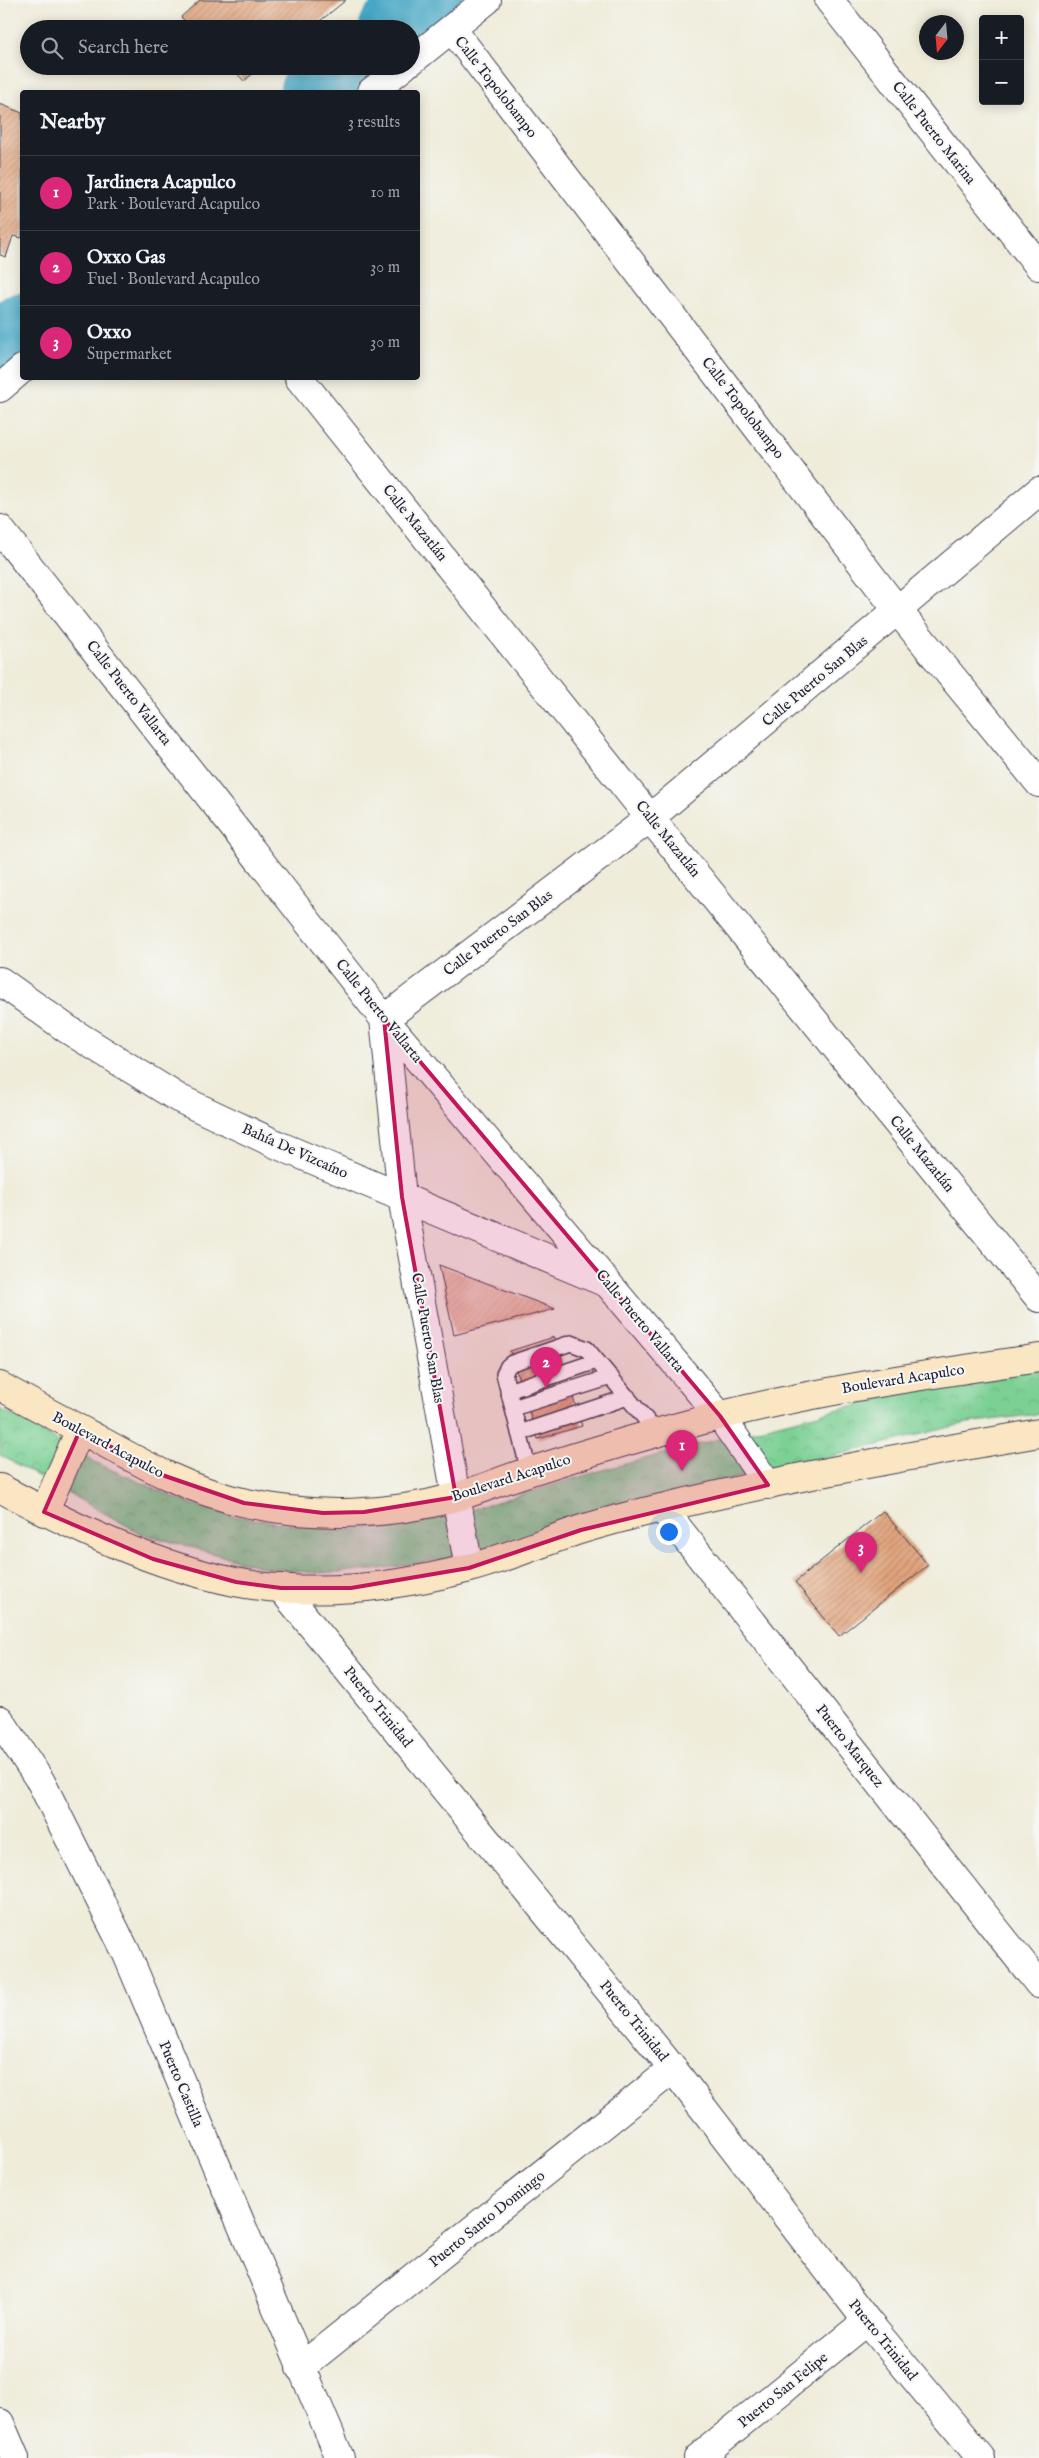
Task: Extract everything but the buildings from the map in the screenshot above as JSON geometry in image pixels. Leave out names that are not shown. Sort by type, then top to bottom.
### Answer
[{"type":"main road","name":"Boulevard Acapulco","points":[[0,1386],[165,1476],[203,1491],[244,1503],[314,1512],[364,1512],[411,1507],[456,1497],[529,1472],[720,1416],[824,1391],[1039,1358]]},
{"type":"main road","points":[[44,1512],[80,1430]]},
{"type":"main road","points":[[0,1488],[44,1512],[116,1546],[153,1559],[236,1582],[281,1588],[351,1588],[420,1580],[469,1568],[581,1530],[662,1508],[768,1485],[1039,1433]]},
{"type":"street","points":[[420,54],[487,0]]},
{"type":"street","name":"Calle Puerto Marina","points":[[829,0],[1039,266]]},
{"type":"street","name":"Calle Topolobampo","points":[[452,29],[898,611],[1039,783]]},
{"type":"street","points":[[374,90],[393,75]]},
{"type":"street","points":[[0,388],[20,371]]},
{"type":"street","name":"Calle Mazatlán","points":[[301,380],[650,818],[1039,1298]]},
{"type":"street","name":"Calle Puerto San Blas","points":[[469,1568],[402,1197],[384,1019],[650,818],[1039,491]]},
{"type":"street","name":"Calle Puerto Vallarta","points":[[0,528],[384,1019],[720,1416],[768,1485]]},
{"type":"street","name":"Bahía De Vizcaíno","points":[[0,981],[66,1029],[178,1098],[280,1146],[610,1285]]},
{"type":"street","name":"Puerto Marquez","points":[[662,1508],[1039,1984]]},
{"type":"street","name":"Puerto Trinidad","points":[[281,1588],[673,2069],[867,2322],[981,2458]]},
{"type":"street","name":"Puerto Castilla","points":[[0,1720],[41,1782],[126,1952],[300,2368],[340,2458]]},
{"type":"street","name":"Puerto Santo Domingo","points":[[300,2368],[673,2069]]},
{"type":"street","name":"Puerto San Felipe","points":[[698,2458],[867,2322]]},
{"type":"street","points":[[0,2423],[15,2458]]},
{"type":"lane","points":[[529,1472],[504,1374],[508,1366],[571,1343],[582,1346],[597,1361],[658,1434]]},
{"type":"lane","points":[[508,1390],[597,1361]]},
{"type":"lane","points":[[513,1408],[611,1377]]},
{"type":"lane","points":[[519,1433],[628,1397]]},
{"type":"highlighted area","points":[[384,1019],[720,1416],[768,1485],[581,1530],[469,1568],[351,1588],[281,1588],[236,1582],[153,1559],[44,1512],[80,1430],[165,1476],[244,1503],[323,1513],[364,1512],[456,1497],[402,1197]]},
{"type":"green space","points":[[1039,1368],[1039,1414],[967,1423],[809,1462],[760,1471],[464,1556],[374,1570],[318,1573],[265,1568],[140,1533],[0,1455],[0,1409],[101,1465],[185,1502],[232,1516],[340,1531],[443,1518],[603,1470],[730,1436],[968,1377]]},
{"type":"waterway","points":[[404,20],[429,0]]},
{"type":"waterway","points":[[316,90],[335,75]]},
{"type":"waterway","points":[[0,345],[20,329]]},
{"type":"place","name":"Oxxo Gas","points":[[546,1388]]},
{"type":"place","name":"Jardinera Acapulco","points":[[682,1471]]},
{"type":"place","name":"Oxxo","points":[[861,1573]]}]
